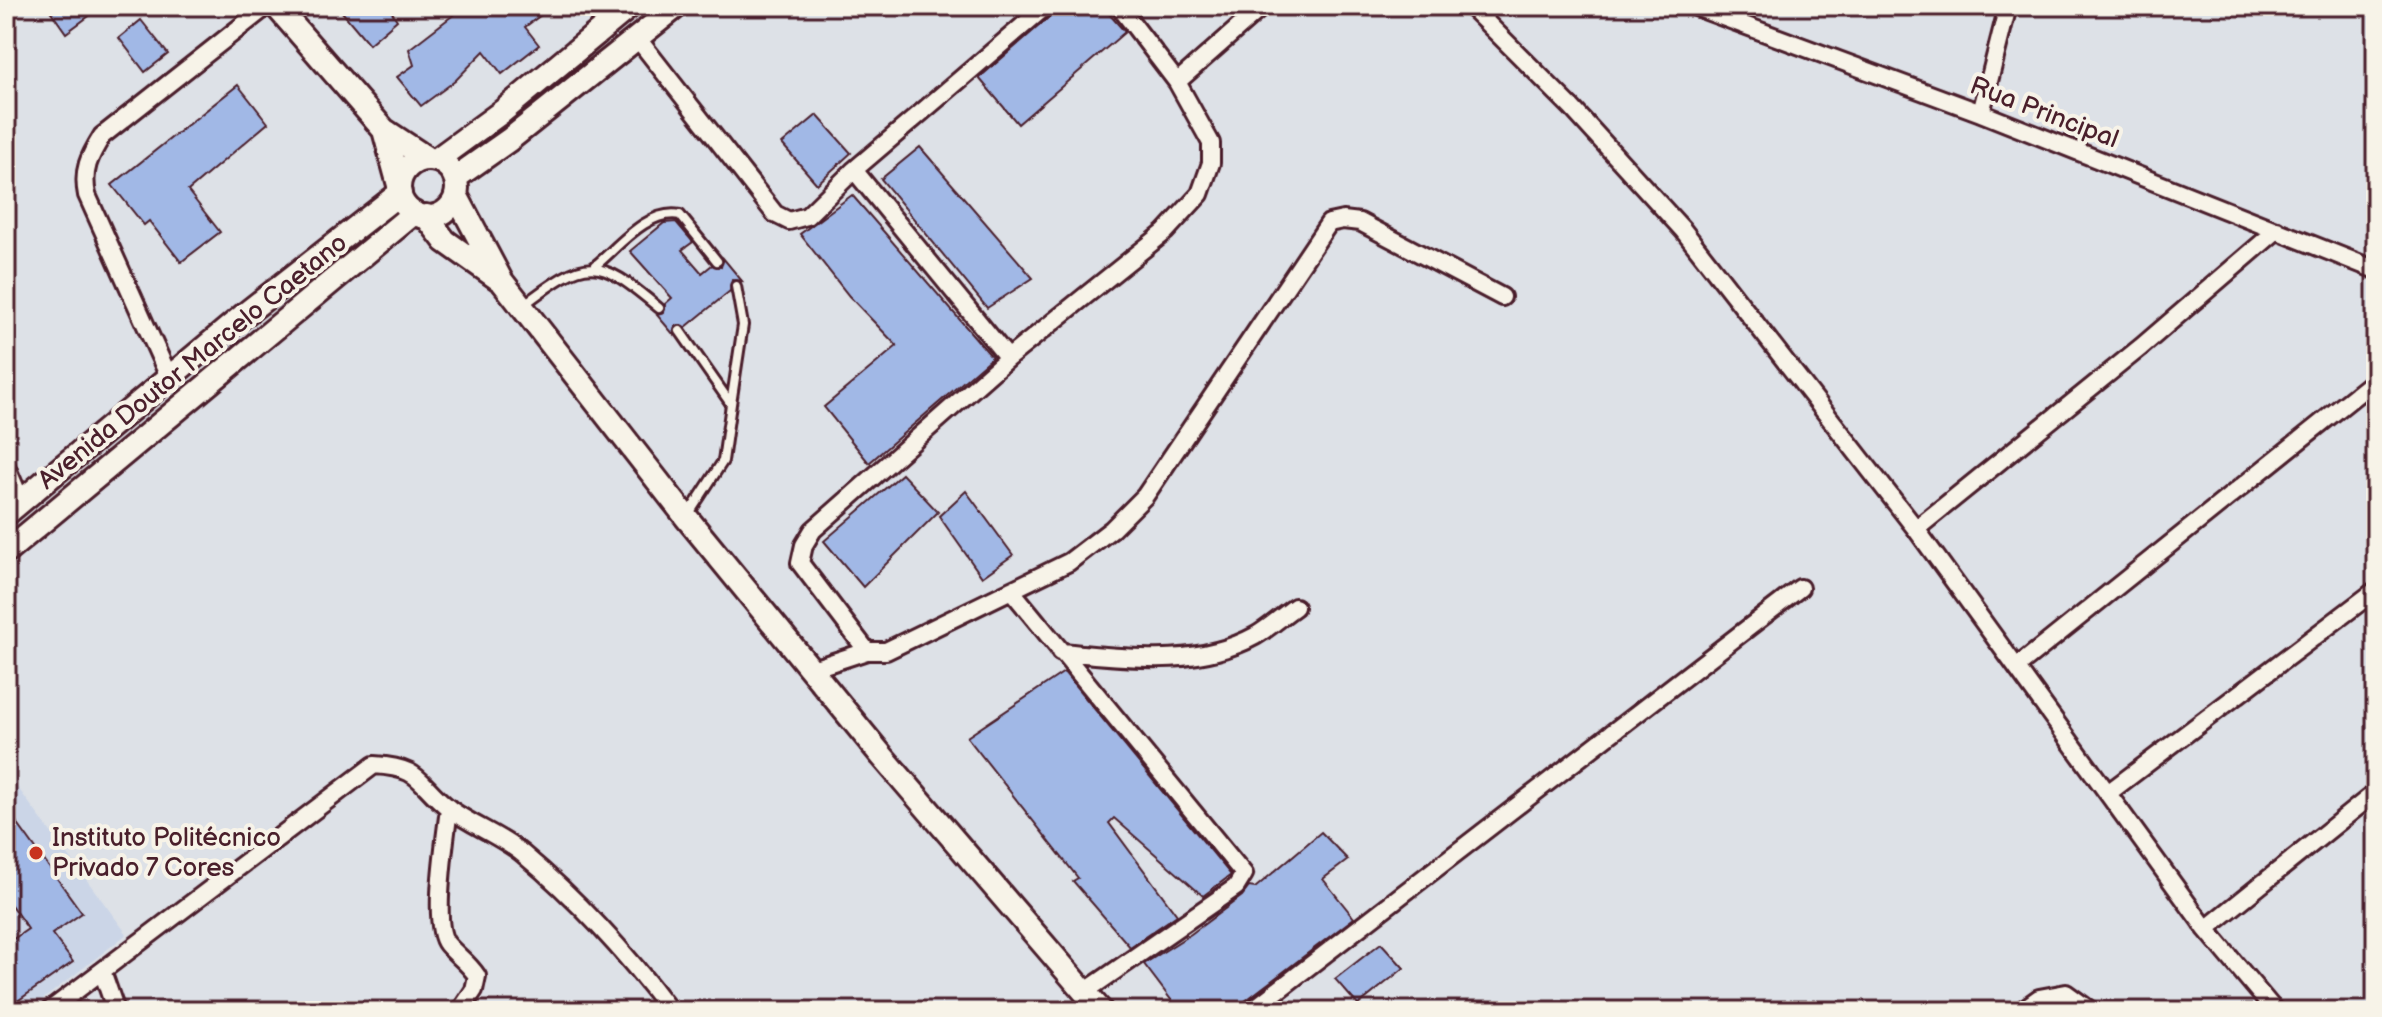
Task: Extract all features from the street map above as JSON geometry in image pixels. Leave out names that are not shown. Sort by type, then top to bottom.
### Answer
[{"type":"main road","points":[[276,6],[384,130],[432,160],[446,165],[501,280],[521,306],[686,517],[1101,1011]]},
{"type":"main road","name":"Avenida Doutor Marcelo Caetano","points":[[14,508],[400,189],[409,167],[432,160],[503,111],[630,6]]},
{"type":"main road","name":"Avenida Doutor Marcelo Caetano","points":[[6,552],[420,215],[445,211],[456,187],[677,6]]},
{"type":"main road","points":[[384,130],[400,189],[420,215],[445,241],[501,280]]},
{"type":"street","points":[[169,377],[87,195],[84,179],[88,158],[102,136],[267,6]]},
{"type":"street","points":[[638,39],[775,214],[789,221],[807,216],[854,170],[1046,6]]},
{"type":"street","points":[[867,651],[800,563],[804,545],[813,530],[1008,358],[1165,232],[1200,194],[1211,163],[1211,143],[1177,82],[1119,6]]},
{"type":"street","points":[[1177,82],[1263,6]]},
{"type":"street","points":[[1470,6],[1572,108],[1683,230],[1916,529],[2206,929],[2275,1011]]},
{"type":"street","name":"Rua Principal","points":[[1693,6],[1981,113],[2376,270]]},
{"type":"street","points":[[1981,113],[2008,6]]},
{"type":"street","points":[[854,170],[1008,358]]},
{"type":"street","points":[[812,669],[867,651],[886,651],[1069,562],[1112,529],[1145,496],[1329,223],[1343,220],[1360,222],[1502,297]]},
{"type":"street","points":[[1916,529],[2141,347],[2277,230]]},
{"type":"street","points":[[2018,666],[2376,379]]},
{"type":"street","points":[[6,466],[14,508]]},
{"type":"street","points":[[1251,1011],[1800,588]]},
{"type":"street","points":[[1011,590],[1244,874],[1236,887],[1086,991]]},
{"type":"street","points":[[2108,793],[2376,590]]},
{"type":"street","points":[[1060,652],[1161,660],[1219,651],[1255,636],[1295,607]]},
{"type":"street","points":[[49,1011],[374,765],[400,767],[420,777],[449,808],[522,853],[640,971],[670,1011]]},
{"type":"street","points":[[2206,929],[2376,792]]},
{"type":"street","points":[[449,808],[439,924],[446,943],[466,960],[477,976],[474,990],[460,1011]]},
{"type":"street","points":[[102,971],[116,1011]]},
{"type":"street","points":[[2021,1011],[2039,998],[2066,993],[2091,1011]]},
{"type":"lane","points":[[521,306],[564,275],[596,265],[651,220],[666,212],[680,215],[717,261]]},
{"type":"lane","points":[[596,265],[622,276],[659,308]]},
{"type":"lane","points":[[686,517],[723,461],[743,325],[736,286]]},
{"type":"lane","points":[[680,331],[731,404]]},
{"type":"shaded area","name":"Instituto Politécnico Privado 7 Cores","points":[[6,772],[127,934],[28,1011],[6,1011]]},
{"type":"building","points":[[47,6],[81,6],[89,16],[66,33]]},
{"type":"building","points":[[337,6],[388,6],[397,20],[369,44]]},
{"type":"building","points":[[465,6],[553,6],[525,27],[539,45],[502,74],[484,51],[455,81],[421,106],[397,77],[414,65],[409,49]]},
{"type":"building","points":[[1062,6],[1102,6],[1125,32],[1018,124],[979,78]]},
{"type":"building","points":[[141,20],[168,54],[145,72],[119,38]]},
{"type":"building","points":[[238,85],[268,123],[188,191],[220,232],[181,262],[149,221],[144,225],[112,185]]},
{"type":"building","points":[[817,115],[851,153],[817,184],[782,144]]},
{"type":"building","points":[[920,147],[1033,278],[987,308],[881,179]]},
{"type":"building","points":[[852,195],[992,357],[869,463],[824,407],[897,346],[849,296],[800,234]]},
{"type":"building","points":[[676,222],[693,242],[682,250],[702,273],[712,265],[721,267],[723,258],[742,281],[732,280],[730,291],[686,327],[675,326],[674,335],[657,315],[664,313],[665,304],[672,298],[630,251],[664,223]]},
{"type":"building","points":[[902,474],[938,512],[863,587],[824,541]]},
{"type":"building","points":[[966,491],[1013,555],[982,577],[939,516]]},
{"type":"building","points":[[1064,672],[1231,875],[1203,896],[1114,818],[1109,823],[1177,915],[1130,947],[1073,881],[1078,878],[967,737]]},
{"type":"building","points":[[17,823],[82,913],[52,934],[73,962],[6,1009],[6,944],[28,929],[6,898],[6,831]]},
{"type":"building","points":[[1321,832],[1348,860],[1323,879],[1354,918],[1244,1002],[1240,1011],[1184,1011],[1175,1005],[1144,964],[1191,934],[1242,896],[1249,887],[1255,888]]},
{"type":"building","points":[[1381,943],[1404,968],[1358,1005],[1335,979]]},
{"type":"place","name":"Instituto Politécnico Privado 7 Cores","points":[[36,853]]}]
